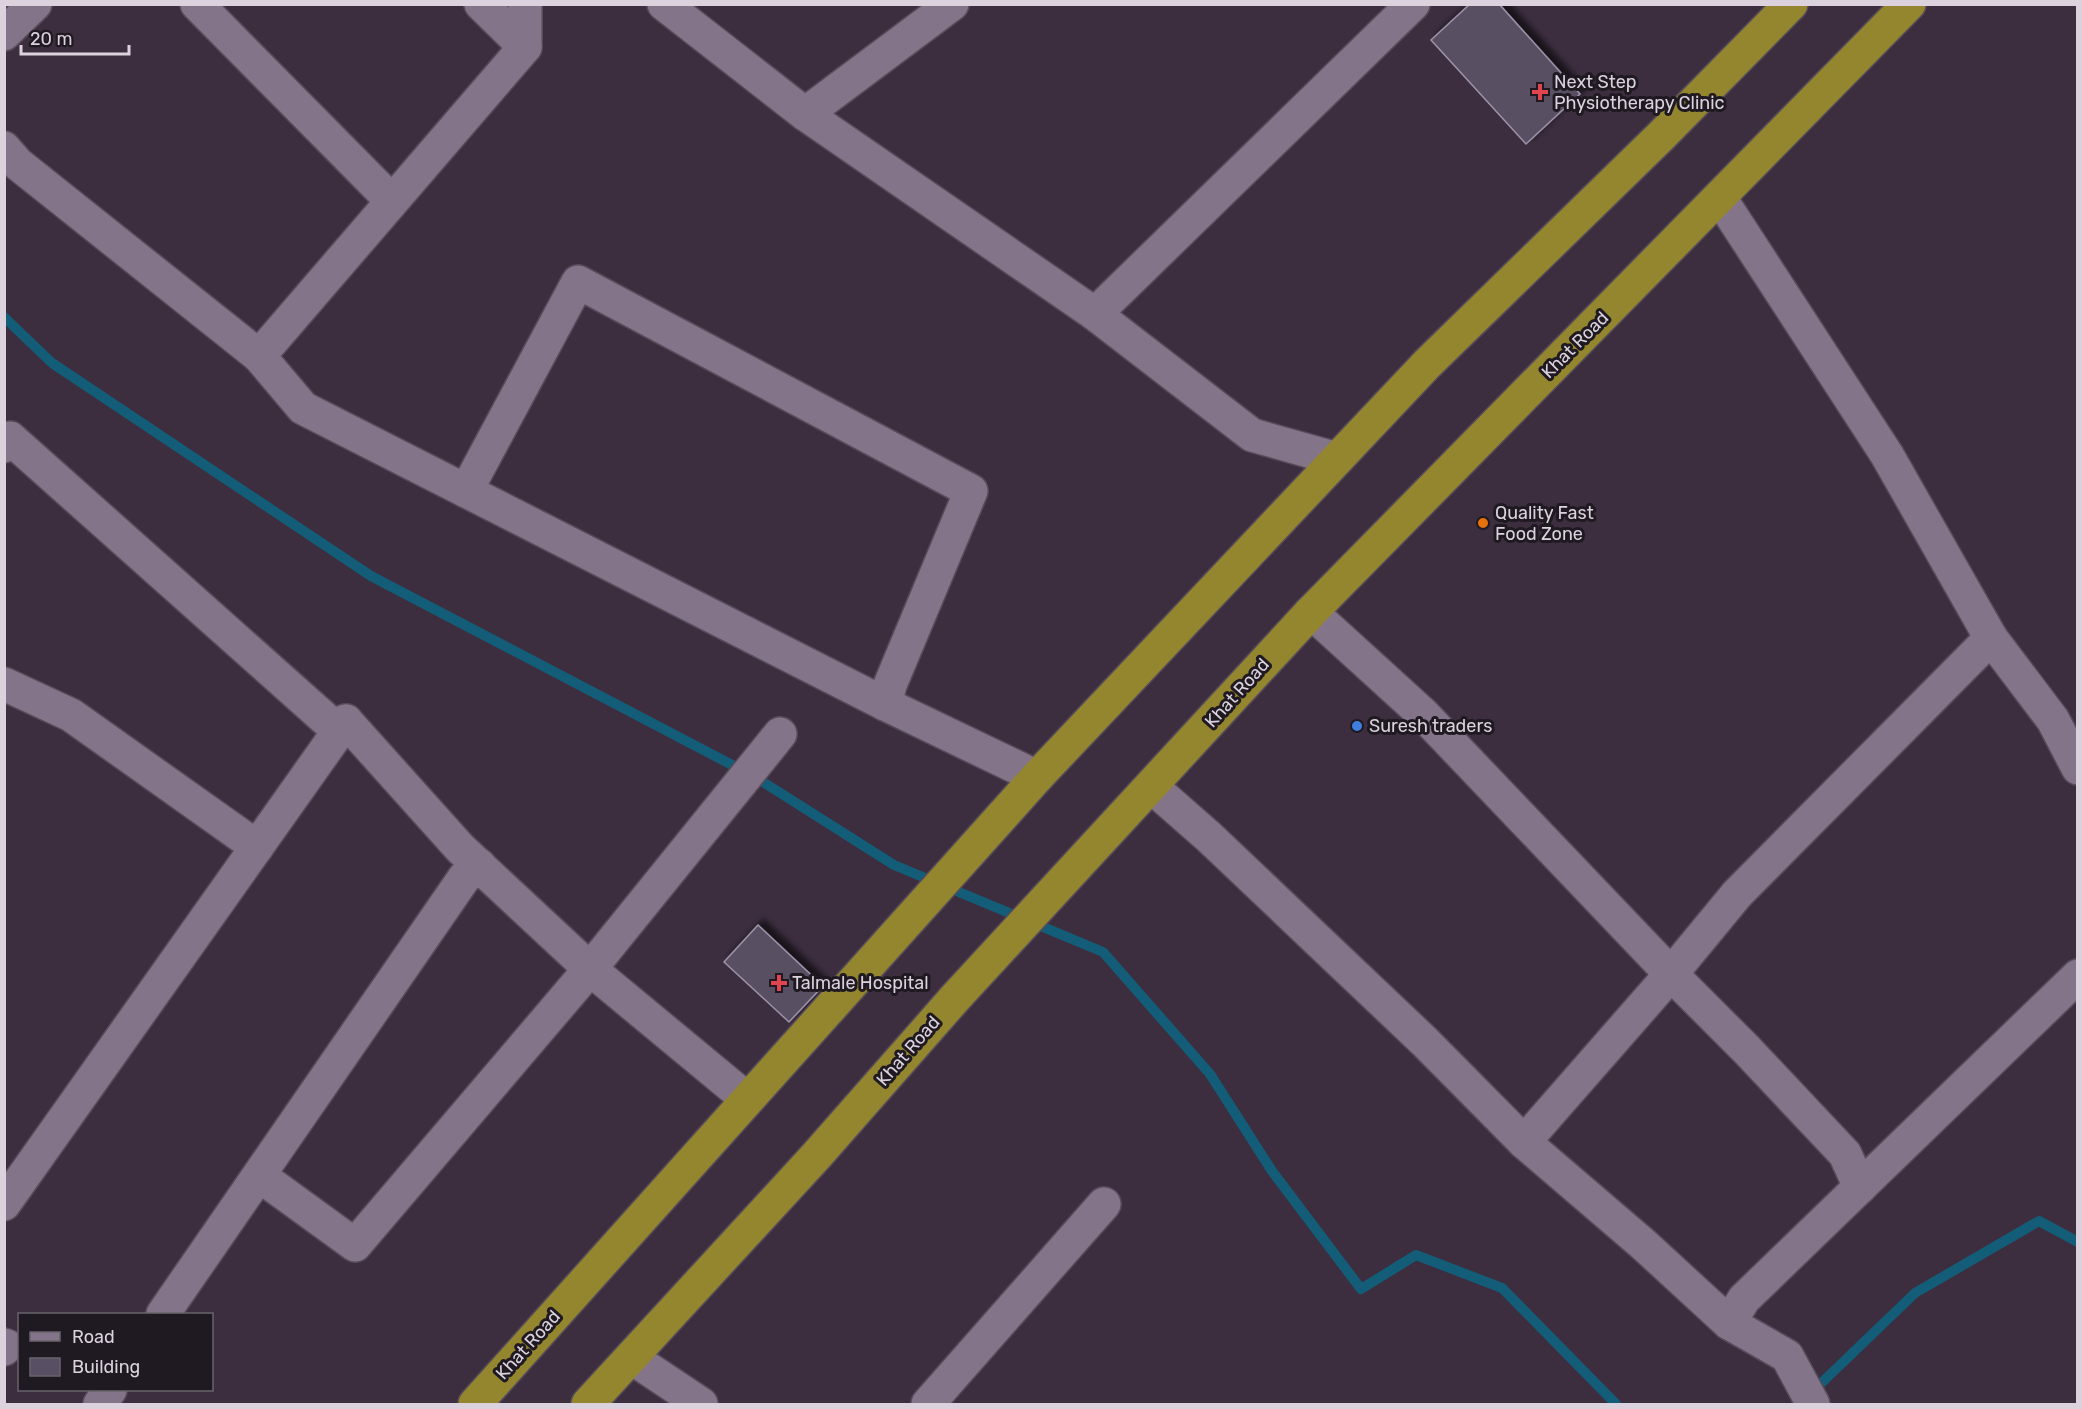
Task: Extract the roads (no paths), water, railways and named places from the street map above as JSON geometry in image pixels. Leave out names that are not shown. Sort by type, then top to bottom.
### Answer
[{"type":"highway","name":"Khat Road","points":[[475,1404],[747,1099],[906,926],[1037,777],[1427,364],[1661,136],[1791,4]]},
{"type":"highway","name":"Khat Road","points":[[588,1404],[955,998],[1059,888],[1311,612],[1909,4]]},
{"type":"street","points":[[4,34],[35,4]]},
{"type":"street","points":[[197,4],[392,201]]},
{"type":"street","points":[[481,4],[525,46]]},
{"type":"street","points":[[259,356],[525,46],[525,4]]},
{"type":"street","points":[[664,4],[805,114],[1095,314],[1252,435],[1337,459]]},
{"type":"street","points":[[805,114],[952,4]]},
{"type":"street","points":[[1095,314],[1413,4]]},
{"type":"street","points":[[4,148],[18,164],[259,356],[303,408],[885,704],[1037,777]]},
{"type":"street","points":[[1720,198],[1887,455],[1991,638],[2053,720],[2078,768]]},
{"type":"street","points":[[466,491],[578,282],[971,491],[890,686],[885,704]]},
{"type":"street","points":[[4,446],[10,438],[332,725],[346,721]]},
{"type":"street","points":[[1311,612],[1423,714],[1671,974],[1747,1050],[1845,1154],[1860,1187]]},
{"type":"street","points":[[1524,1142],[1671,974],[1737,894],[1991,638]]},
{"type":"street","points":[[4,684],[70,715],[257,847]]},
{"type":"street","points":[[4,1204],[346,721]]},
{"type":"street","points":[[346,721],[478,866],[590,969],[747,1099]]},
{"type":"street","points":[[260,1176],[355,1245],[590,969],[780,734]]},
{"type":"street","points":[[1152,787],[1209,837],[1384,1002],[1524,1142],[1643,1244],[1729,1323],[1787,1356],[1813,1404]]},
{"type":"street","points":[[164,1313],[464,878],[478,866]]},
{"type":"street","points":[[1729,1323],[1744,1299],[2078,976]]},
{"type":"street","points":[[928,1404],[1104,1204]]},
{"type":"street","points":[[4,1345],[7,1346],[4,1349]]},
{"type":"street","points":[[632,1358],[701,1404]]},
{"type":"street","points":[[100,1404],[109,1391]]},
{"type":"waterway","points":[[4,317],[52,363],[371,576],[755,777],[894,865],[1103,952],[1210,1074],[1272,1171],[1361,1289],[1416,1255],[1502,1288],[1616,1404]]},
{"type":"waterway","points":[[1812,1392],[1915,1293],[2039,1221],[2078,1242]]},
{"type":"place","name":"Next Step Physiotherapy Clinic","points":[[1540,92]]},
{"type":"place","name":"Quality Fast Food Zone","points":[[1483,523]]},
{"type":"place","name":"Suresh traders","points":[[1357,726]]},
{"type":"place","name":"Talmale Hospital","points":[[779,983]]}]
